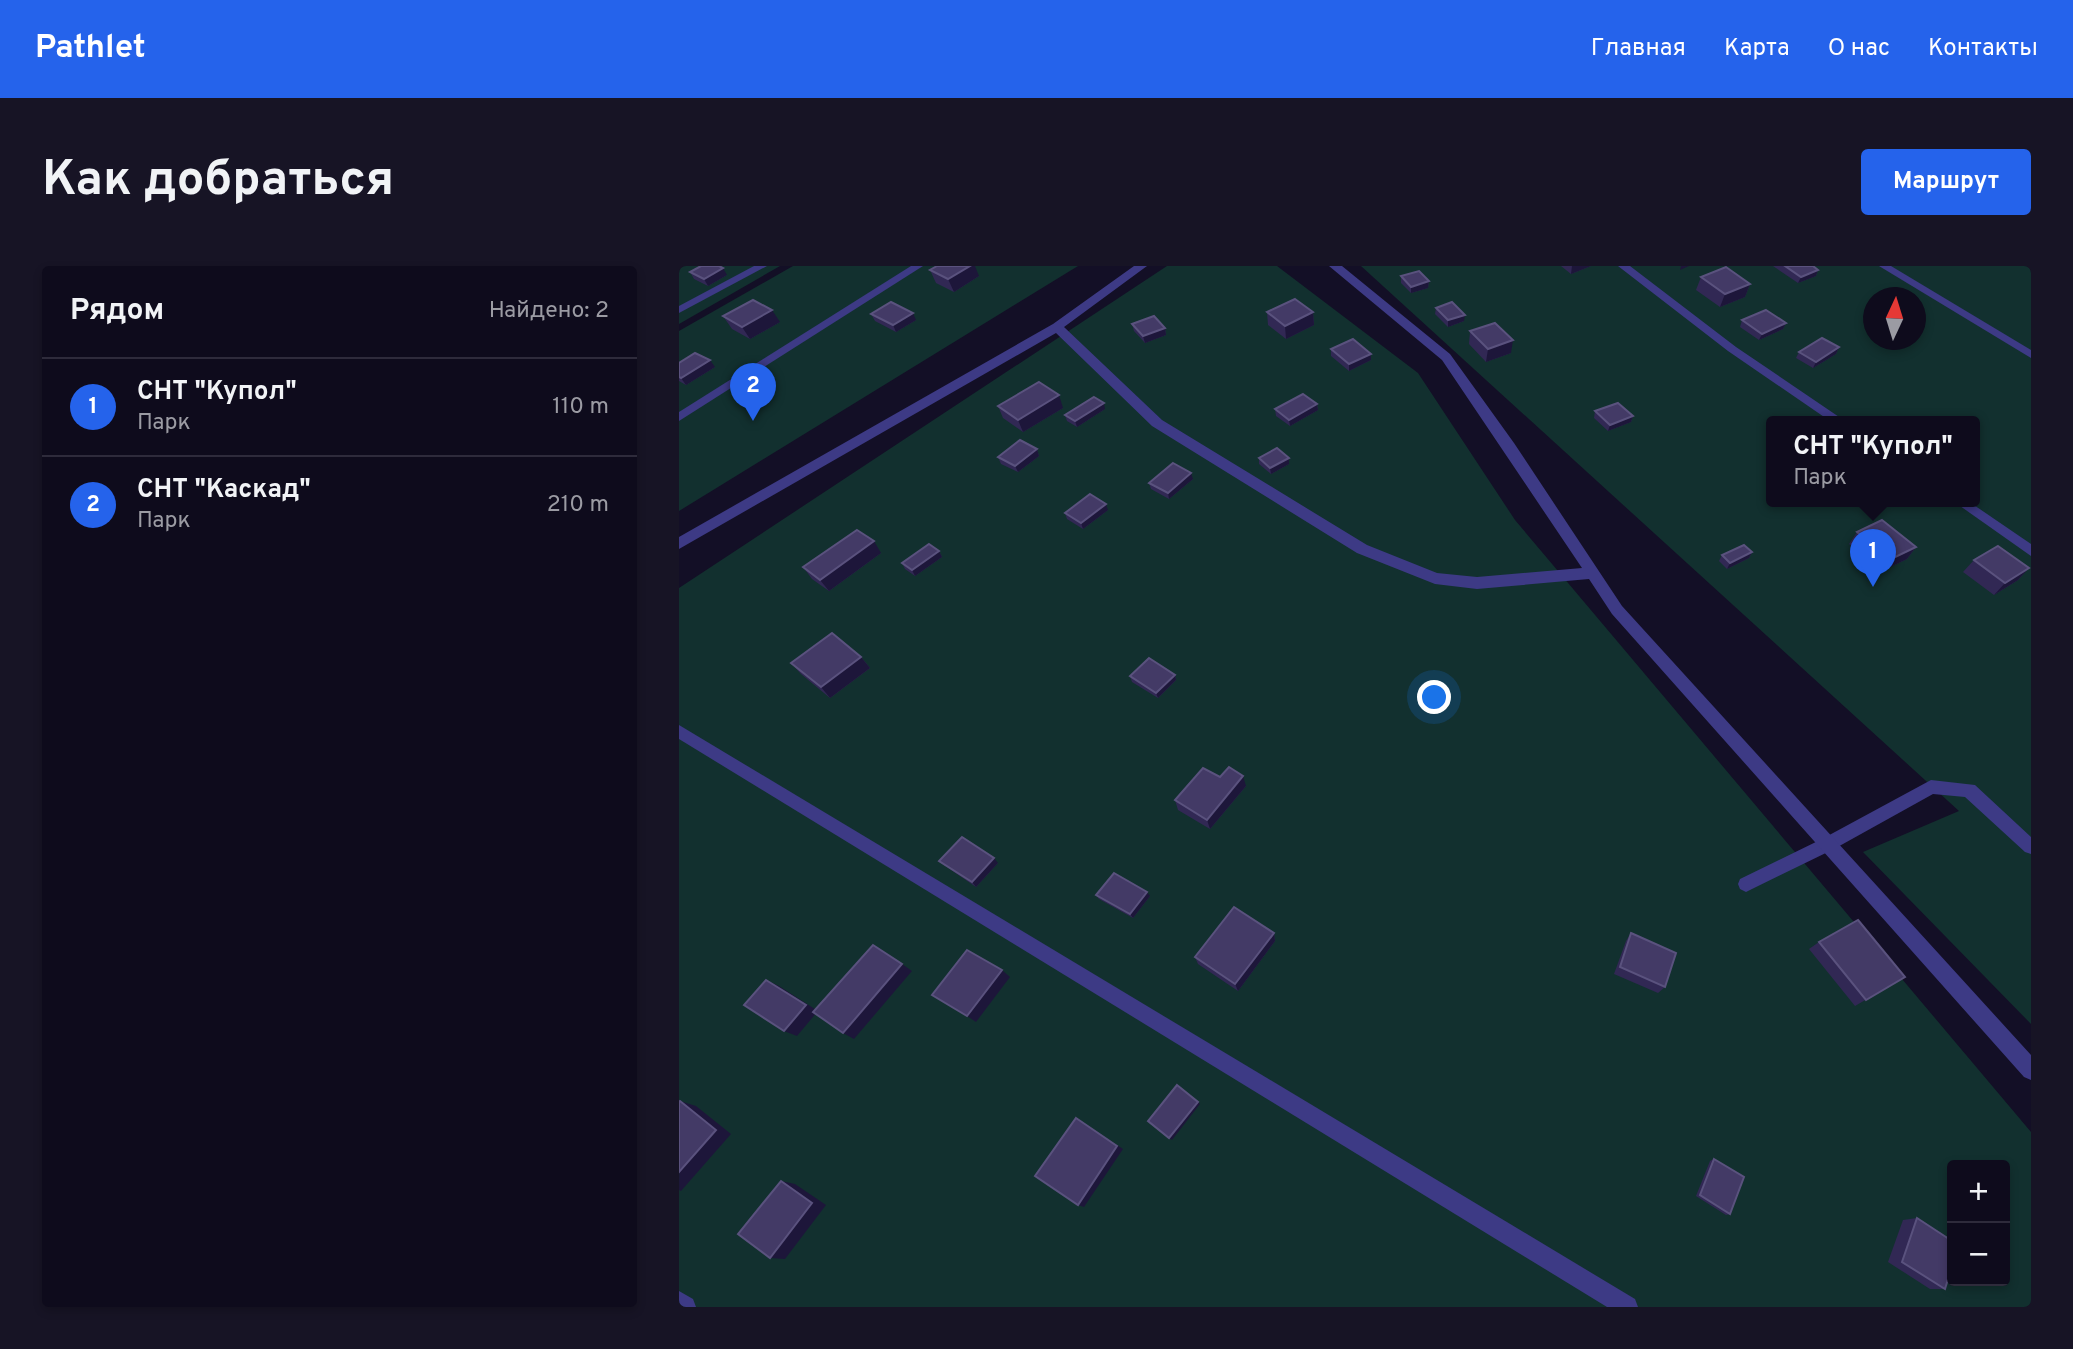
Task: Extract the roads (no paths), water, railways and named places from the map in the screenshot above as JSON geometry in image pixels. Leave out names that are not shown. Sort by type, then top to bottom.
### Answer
[{"type":"street","points":[[679,544],[1057,327],[1141,266]]},
{"type":"street","points":[[1335,266],[1446,357],[1509,446],[1617,610],[2031,1069]]},
{"type":"street","points":[[1057,327],[1157,423],[1362,549],[1436,578],[1477,583],[1592,573]]},
{"type":"lane","points":[[679,310],[762,266]]},
{"type":"lane","points":[[679,417],[918,266]]},
{"type":"lane","points":[[1623,266],[1732,349],[1832,416]]},
{"type":"lane","points":[[1884,266],[2031,355]]},
{"type":"lane","points":[[1968,507],[2031,551]]},
{"type":"lane","points":[[679,732],[1627,1307]]},
{"type":"lane","points":[[1746,884],[1828,845],[1931,787],[1969,790],[2031,846]]},
{"type":"lane","points":[[679,1302],[685,1307]]},
{"type":"place","name":"СНТ \"Каскад\"","points":[[753,421]]},
{"type":"place","name":"СНТ \"Купол\"","points":[[1873,587]]}]
